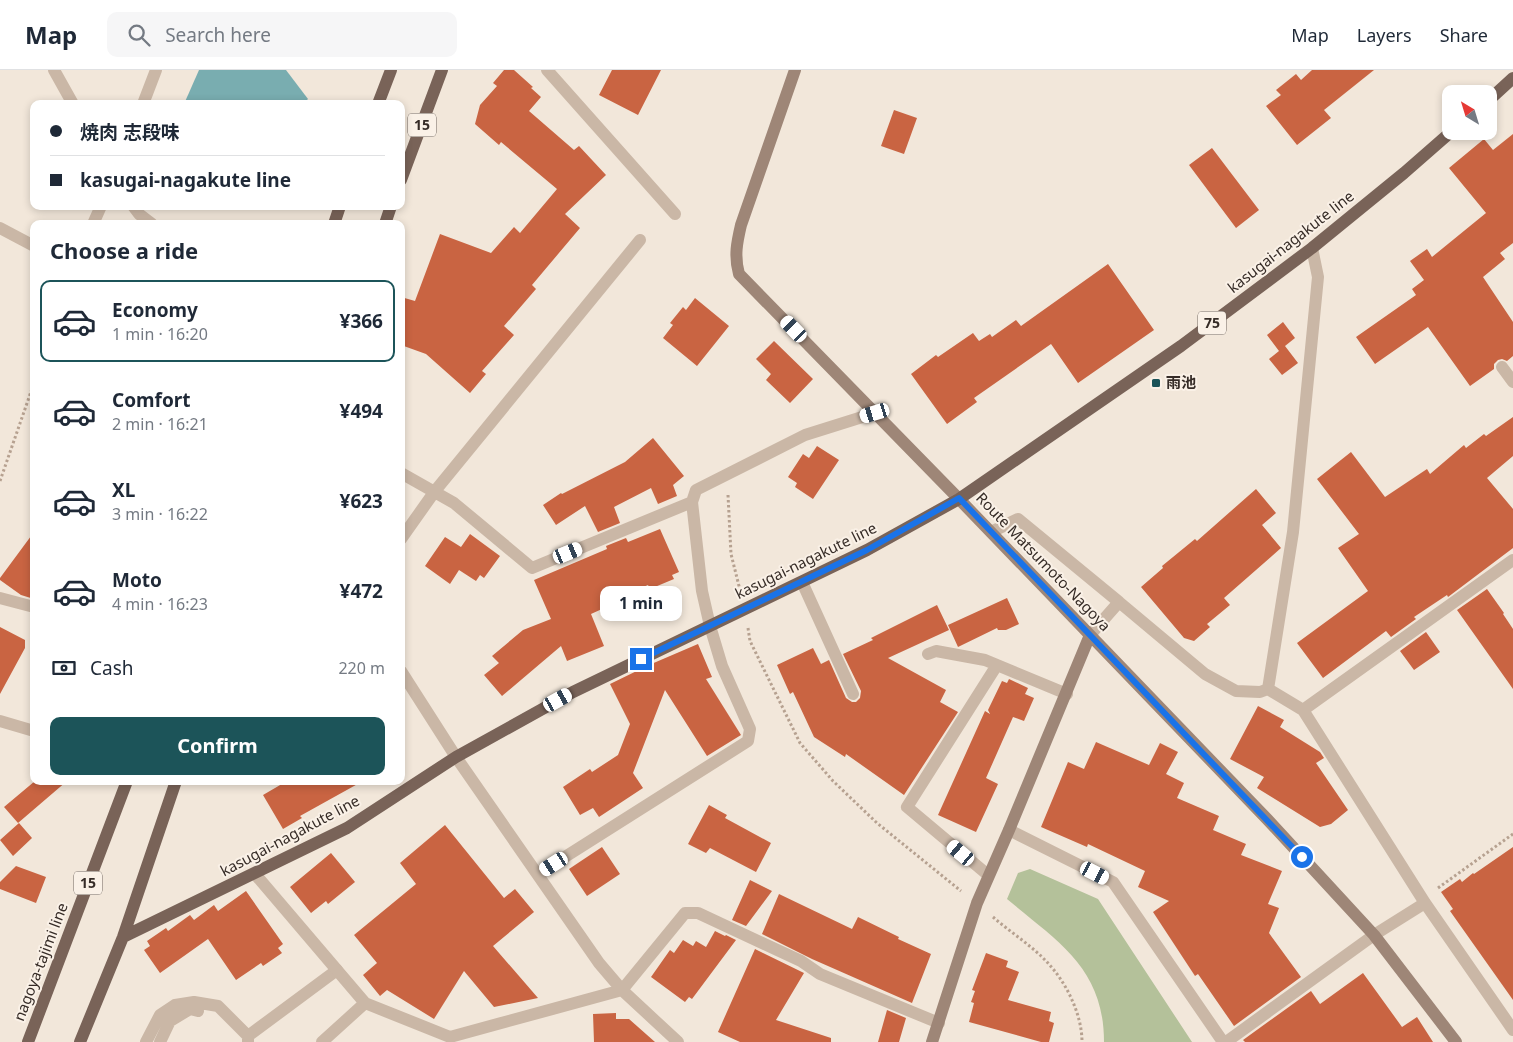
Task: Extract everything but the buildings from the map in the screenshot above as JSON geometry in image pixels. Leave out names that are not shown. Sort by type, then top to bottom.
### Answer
[{"type":"main road","points":[[380,100],[391,70]]},
{"type":"main road","name":"15","points":[[405,169],[442,70]]},
{"type":"main road","name":"Route Matsumoto-Nagoya","points":[[795,70],[741,225],[736,247],[736,263],[739,274],[959,498],[1267,819],[1374,935],[1456,1042]]},
{"type":"main road","points":[[1498,92],[1513,78]]},
{"type":"main road","name":"kasugai-nagakute line","points":[[123,938],[347,828],[456,757],[573,692],[867,550],[959,498],[1181,346],[1312,248],[1404,174],[1442,140]]},
{"type":"main road","points":[[932,1042],[977,903],[1067,694],[1090,635]]},
{"type":"main road","name":"nagoya-tajimi line","points":[[28,1042],[125,785]]},
{"type":"main road","points":[[80,1042],[123,938],[175,785]]},
{"type":"street","points":[[54,70],[70,100]]},
{"type":"street","points":[[145,100],[156,70]]},
{"type":"street","points":[[547,70],[675,214]]},
{"type":"street","points":[[136,210],[146,220]]},
{"type":"street","points":[[0,228],[30,244]]},
{"type":"street","points":[[405,533],[435,491],[640,240]]},
{"type":"street","points":[[1268,689],[1294,532],[1318,277],[1312,248]]},
{"type":"street","points":[[1502,367],[1513,382]]},
{"type":"street","points":[[538,874],[748,741],[750,729],[722,666],[702,591],[692,502],[696,490],[805,435],[875,413]]},
{"type":"street","points":[[405,475],[454,503],[532,568],[692,502]]},
{"type":"street","points":[[991,532],[1018,519],[1205,674],[1236,691],[1260,692],[1268,689]]},
{"type":"street","points":[[1303,710],[1513,560]]},
{"type":"street","points":[[802,582],[853,694]]},
{"type":"street","points":[[0,598],[30,605]]},
{"type":"street","points":[[1090,635],[1119,602]]},
{"type":"street","points":[[928,654],[936,651],[985,660],[1067,694]]},
{"type":"street","points":[[988,875],[907,807],[997,665]]},
{"type":"street","points":[[405,676],[456,757],[599,963],[622,990],[678,1042]]},
{"type":"street","points":[[1268,689],[1303,710],[1424,901],[1513,1030]]},
{"type":"street","points":[[0,721],[30,730]]},
{"type":"street","points":[[1009,830],[1113,882],[1225,1042],[1424,901]]},
{"type":"street","points":[[255,874],[366,1003],[448,1039],[622,990],[685,913],[698,913],[801,961],[820,974],[939,1023]]},
{"type":"street","points":[[245,1040],[337,970]]},
{"type":"street","points":[[146,1042],[160,1015],[175,1004],[194,1002],[218,1006],[245,1040]]},
{"type":"street","points":[[322,1042],[366,1003]]},
{"type":"street","points":[[160,1042],[170,1021],[190,1009],[216,1014],[245,1040]]},
{"type":"path","points":[[0,481],[30,395]]},
{"type":"path","points":[[727,474],[731,554],[750,641],[800,744],[833,781],[877,823],[1047,962],[1061,980],[1073,1002],[1082,1032],[1082,1042]]},
{"type":"path","points":[[1424,901],[1513,834]]},
{"type":"green space","points":[[1030,869],[1098,899],[1192,1042],[1104,1042],[1102,1016],[1096,994],[1087,976],[1075,959],[1060,944],[1007,899],[1018,873]]},
{"type":"water","points":[[199,70],[286,70],[308,99],[307,100],[186,100]]},
{"type":"place","name":"雨池","points":[[1156,383]]},
{"type":"route","points":[[641,659],[867,550],[959,498],[1302,857]]}]
